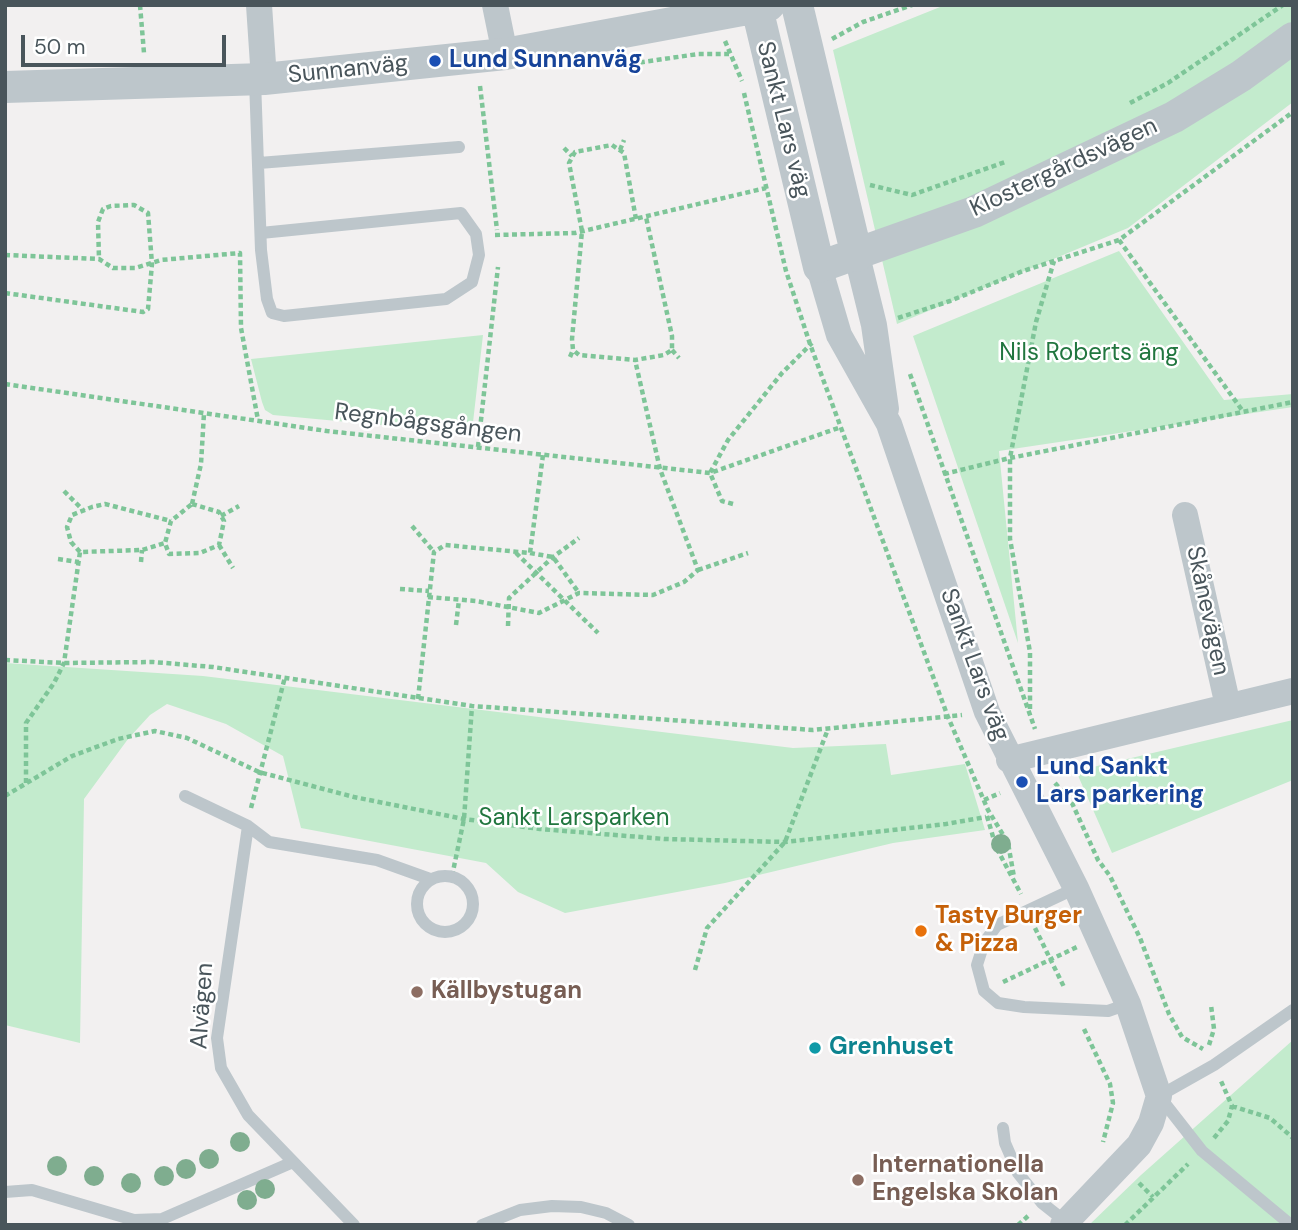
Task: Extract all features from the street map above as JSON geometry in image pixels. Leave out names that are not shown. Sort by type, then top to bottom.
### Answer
[{"type":"street","points":[[258,5],[260,79]]},
{"type":"street","points":[[495,5],[505,54]]},
{"type":"street","name":"Sankt Lars väg","points":[[797,5],[874,325],[889,424],[987,712],[1076,888],[1128,1004],[1159,1096]]},
{"type":"street","name":"Sunnanväg","points":[[5,87],[260,79],[505,54],[763,7]]},
{"type":"street","name":"Sankt Lars väg","points":[[763,7],[803,200],[839,335],[889,424]]},
{"type":"street","name":"Klostergårdsvägen","points":[[819,267],[857,256],[974,212],[1174,117],[1241,76],[1293,37]]},
{"type":"street","name":"Skånevägen","points":[[1185,515],[1228,706]]},
{"type":"street","name":"Skånevägen","points":[[1009,760],[1293,691]]},
{"type":"street","points":[[1065,1223],[1139,1145],[1151,1123],[1159,1096]]},
{"type":"lane","points":[[260,79],[261,233],[267,299],[272,313],[284,316],[446,299],[472,282],[479,255],[476,234],[461,213],[261,233]]},
{"type":"lane","points":[[259,163],[458,147]]},
{"type":"lane","points":[[185,796],[248,826],[269,842],[377,860],[430,879],[452,876],[468,886],[474,898],[472,914],[463,927],[450,933],[429,928],[417,912],[419,891],[430,879]]},
{"type":"lane","name":"Alvägen","points":[[248,826],[217,1038],[221,1068],[248,1115],[354,1225]]},
{"type":"lane","points":[[1076,888],[997,925],[984,943],[977,965],[984,991],[998,1003],[1108,1011],[1128,1004]]},
{"type":"lane","points":[[1292,1225],[1202,1151],[1159,1096],[1214,1065],[1293,1010]]},
{"type":"lane","points":[[1003,1128],[1005,1143],[1018,1174],[1042,1203],[1065,1223]]},
{"type":"lane","points":[[5,1192],[32,1190],[134,1220],[162,1219],[293,1162]]},
{"type":"lane","points":[[482,1225],[520,1210],[552,1206],[581,1207],[606,1213],[629,1225]]},
{"type":"path","points":[[140,5],[144,55]]},
{"type":"path","points":[[1121,107],[1168,83],[1283,5]]},
{"type":"path","points":[[729,54],[737,64],[743,84],[786,271],[810,344],[948,717],[988,810],[1008,843],[1014,877]]},
{"type":"path","points":[[895,328],[892,320],[1119,240],[1293,112]]},
{"type":"path","points":[[620,150],[624,140]]},
{"type":"path","points":[[570,357],[573,350],[582,231],[569,163],[575,152],[612,145],[624,153],[636,219]]},
{"type":"path","points":[[564,148],[572,156]]},
{"type":"path","points":[[842,190],[870,185],[912,195],[1015,158]]},
{"type":"path","points":[[476,234],[546,236],[582,231],[766,188]]},
{"type":"path","points":[[771,207],[803,200]]},
{"type":"path","points":[[5,293],[143,312],[148,309],[152,264],[148,213],[134,205],[103,209],[98,222],[99,259]]},
{"type":"path","points":[[646,217],[672,336],[672,350],[679,358]]},
{"type":"path","points":[[1119,240],[1242,410]]},
{"type":"path","points":[[5,255],[99,259],[113,268],[135,268],[161,260],[240,253],[240,328],[258,420]]},
{"type":"path","points":[[907,365],[1030,714],[1030,652],[1010,539],[1010,458],[1036,322],[1054,261]]},
{"type":"path","points":[[733,504],[722,501],[710,473],[728,440],[810,344]]},
{"type":"path","points":[[573,350],[579,355],[598,359],[635,359],[664,355],[672,350]]},
{"type":"path","points":[[635,359],[660,470],[698,570]]},
{"type":"path","name":"Regnbågsgången","points":[[5,384],[258,420],[660,470],[710,473],[841,427]]},
{"type":"path","points":[[944,474],[1242,410],[1293,402]]},
{"type":"path","points":[[204,413],[201,464],[192,504],[171,522],[165,543],[169,554],[200,553],[219,545]]},
{"type":"path","points":[[530,552],[542,455]]},
{"type":"path","points":[[64,491],[83,510]]},
{"type":"path","points":[[26,783],[26,723],[54,684],[64,663],[80,552],[71,542],[67,527],[72,515],[106,504],[171,522]]},
{"type":"path","points":[[192,504],[203,505],[221,516],[224,521],[219,545],[233,568]]},
{"type":"path","points":[[221,516],[239,506]]},
{"type":"path","points":[[412,526],[434,552],[418,699]]},
{"type":"path","points":[[508,626],[509,598],[553,557],[579,538]]},
{"type":"path","points":[[80,552],[142,550],[165,543]]},
{"type":"path","points":[[434,552],[445,545],[530,552],[553,557],[579,593]]},
{"type":"path","points":[[141,562],[142,550]]},
{"type":"path","points":[[516,552],[598,633]]},
{"type":"path","points":[[400,589],[539,613],[579,593],[653,595],[684,582],[698,570],[748,553]]},
{"type":"path","points":[[58,559],[79,562]]},
{"type":"path","points":[[456,625],[459,600]]},
{"type":"path","points":[[5,660],[64,663],[153,662],[285,677],[472,706],[828,729],[948,717]]},
{"type":"path","points":[[248,826],[259,772],[285,677]]},
{"type":"path","points":[[452,876],[464,819],[472,706]]},
{"type":"path","points":[[695,970],[707,928],[785,842],[828,729]]},
{"type":"path","points":[[5,796],[72,755],[118,739],[155,731],[187,738],[259,772],[354,797],[464,819],[665,839],[785,842],[986,817]]},
{"type":"path","points":[[984,800],[1003,792]]},
{"type":"path","points":[[988,810],[986,817],[996,847],[1014,877],[1110,1084],[1113,1103],[1111,1120],[1099,1147]]},
{"type":"path","points":[[984,991],[1131,921]]},
{"type":"path","points":[[1207,1052],[1214,1029],[1211,1005]]},
{"type":"path","points":[[1231,1106],[1270,1118],[1293,1138]]},
{"type":"path","points":[[1018,1225],[1042,1203]]},
{"type":"green space","points":[[945,5],[1293,5],[1293,102],[1128,228],[897,324],[833,50]]},
{"type":"green space","name":"Nils Roberts äng","points":[[1119,251],[1224,400],[1293,394],[1293,407],[999,451],[1018,643],[913,336]]},
{"type":"green space","points":[[483,335],[472,431],[466,433],[273,415],[265,410],[251,359]]},
{"type":"green space","name":"Sankt Larsparken","points":[[5,663],[203,676],[793,748],[886,744],[891,775],[965,764],[985,830],[893,843],[725,883],[565,913],[518,892],[486,863],[301,828],[283,756],[226,724],[167,704],[150,715],[128,739],[84,799],[80,1043],[5,1025]]},
{"type":"green space","points":[[1293,720],[1293,780],[1112,853],[1076,771]]},
{"type":"green space","points":[[1293,1040],[1293,1225],[1089,1225],[1141,1175]]},
{"type":"place","name":"Lund Sunnanväg","points":[[435,61]]},
{"type":"place","name":"Lund Sankt Lars parkering","points":[[1022,782]]},
{"type":"place","name":"Tasty Burger & Pizza","points":[[921,931]]},
{"type":"place","name":"Källbystugan","points":[[417,992]]},
{"type":"place","name":"Grenhuset","points":[[815,1048]]},
{"type":"place","name":"Internationella Engelska Skolan","points":[[858,1180]]}]
